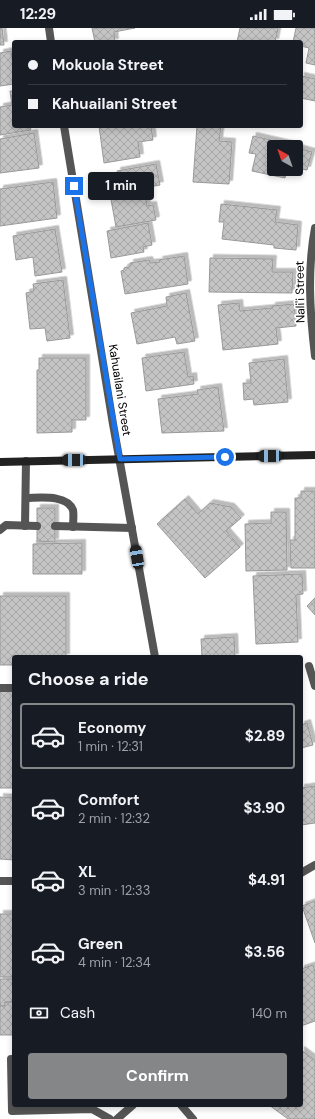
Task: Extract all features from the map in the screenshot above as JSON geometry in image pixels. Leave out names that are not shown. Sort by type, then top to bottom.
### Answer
[{"type":"street","points":[[49,28],[51,40]]},
{"type":"street","name":"Kahuailani Street","points":[[64,128],[155,655]]},
{"type":"street","name":"Nali'i Street","points":[[315,228],[310,264],[312,327],[315,356]]},
{"type":"street","points":[[0,462],[315,455]]},
{"type":"street","points":[[25,526],[26,461]]},
{"type":"street","points":[[26,498],[58,499],[65,501],[73,512],[73,527]]},
{"type":"street","points":[[0,530],[6,525],[37,526]]},
{"type":"street","points":[[55,526],[132,528]]},
{"type":"street","points":[[309,666],[315,686]]},
{"type":"street","points":[[0,688],[12,688]]},
{"type":"street","points":[[303,872],[315,865]]},
{"type":"street","points":[[0,881],[12,881]]},
{"type":"street","points":[[12,1059],[12,1111],[92,1109],[110,1119]]},
{"type":"street","points":[[117,1119],[131,1107]]},
{"type":"street","points":[[183,1107],[193,1119]]},
{"type":"building","points":[[0,28],[2,28],[4,45],[0,45]]},
{"type":"building","points":[[92,28],[135,28],[114,32],[115,40],[95,40]]},
{"type":"building","points":[[240,28],[278,28],[275,40],[237,40]]},
{"type":"building","points":[[296,28],[315,28],[315,65],[306,63],[309,48],[303,46],[303,40],[293,40]]},
{"type":"building","points":[[11,51],[12,84],[0,86],[0,53]]},
{"type":"building","points":[[303,76],[315,79],[315,101],[303,98]]},
{"type":"building","points":[[10,91],[12,91],[12,105]]},
{"type":"building","points":[[12,105],[12,128],[30,128],[31,130],[0,135],[0,107]]},
{"type":"building","points":[[99,128],[151,128],[153,140],[138,142],[140,157],[104,163]]},
{"type":"building","points":[[197,128],[221,128],[219,141],[232,142],[229,184],[193,182]]},
{"type":"building","points":[[34,133],[39,168],[0,173],[0,139]]},
{"type":"building","points":[[253,136],[271,140],[267,140],[267,174],[252,171],[256,154],[249,153]]},
{"type":"building","points":[[303,150],[312,152],[307,170],[303,169]]},
{"type":"building","points":[[156,164],[160,185],[144,188],[147,206],[153,205],[156,220],[116,227],[110,194],[120,192],[117,171]]},
{"type":"building","points":[[53,182],[57,218],[0,226],[0,189]]},
{"type":"building","points":[[221,204],[277,210],[275,222],[298,225],[296,250],[274,248],[274,245],[222,239],[224,222],[219,222]]},
{"type":"building","points":[[148,223],[152,245],[143,247],[144,252],[111,258],[107,231]]},
{"type":"building","points":[[55,229],[62,272],[35,276],[33,257],[16,260],[13,236]]},
{"type":"building","points":[[184,256],[188,284],[125,294],[121,271],[124,270],[124,268],[130,267],[130,263],[149,260],[150,263],[160,262],[159,260]]},
{"type":"building","points":[[210,258],[273,259],[272,272],[293,272],[292,293],[209,292]]},
{"type":"building","points":[[63,280],[70,338],[47,341],[45,328],[30,329],[26,293],[34,291],[33,284]]},
{"type":"building","points":[[186,293],[195,341],[177,344],[175,337],[137,344],[131,313],[167,306],[166,297]]},
{"type":"building","points":[[239,303],[240,311],[294,304],[296,326],[276,328],[278,344],[223,350],[218,305]]},
{"type":"building","points":[[184,352],[188,377],[193,376],[194,384],[146,391],[142,358]]},
{"type":"building","points":[[39,358],[86,358],[86,420],[72,420],[72,432],[37,433],[37,370],[39,370]]},
{"type":"building","points":[[284,359],[288,402],[254,405],[253,399],[244,400],[243,383],[251,383],[249,363]]},
{"type":"building","points":[[218,387],[224,431],[162,433],[158,399],[198,394],[197,390]]},
{"type":"building","points":[[301,491],[315,491],[315,568],[291,568],[290,540],[295,540],[295,498],[301,498]]},
{"type":"building","points":[[185,499],[198,514],[210,503],[231,507],[241,518],[226,531],[240,547],[205,578],[157,524]]},
{"type":"building","points":[[37,508],[55,508],[55,542],[37,541]]},
{"type":"building","points":[[271,512],[286,512],[287,570],[246,571],[245,524],[271,523]]},
{"type":"building","points":[[82,543],[82,574],[33,574],[33,544]]},
{"type":"building","points":[[302,574],[303,594],[296,595],[298,642],[256,644],[253,576]]},
{"type":"building","points":[[0,596],[66,596],[66,655],[12,655],[12,665],[0,665]]},
{"type":"building","points":[[315,598],[315,615],[307,606]]},
{"type":"building","points":[[234,637],[235,655],[202,655],[201,639]]},
{"type":"building","points":[[0,691],[12,691],[12,788],[0,788]]},
{"type":"building","points":[[307,723],[313,745],[303,748],[303,724]]},
{"type":"building","points":[[315,786],[315,823],[303,825],[303,788]]},
{"type":"building","points":[[0,797],[12,798],[12,860],[0,859]]},
{"type":"building","points":[[315,901],[315,943],[303,909],[303,906]]},
{"type":"building","points":[[0,914],[12,914],[12,977],[0,977]]},
{"type":"building","points":[[313,965],[315,972],[315,1021],[303,1025],[303,968]]},
{"type":"building","points":[[0,979],[12,979],[12,1002],[5,1002],[5,1006],[0,1006]]},
{"type":"building","points":[[5,1002],[12,1002],[12,1035],[0,1035],[0,1006],[5,1006]]},
{"type":"building","points":[[303,1051],[315,1060],[315,1119],[288,1119],[272,1107],[303,1107]]},
{"type":"route","points":[[74,186],[120,459],[225,457]]}]
